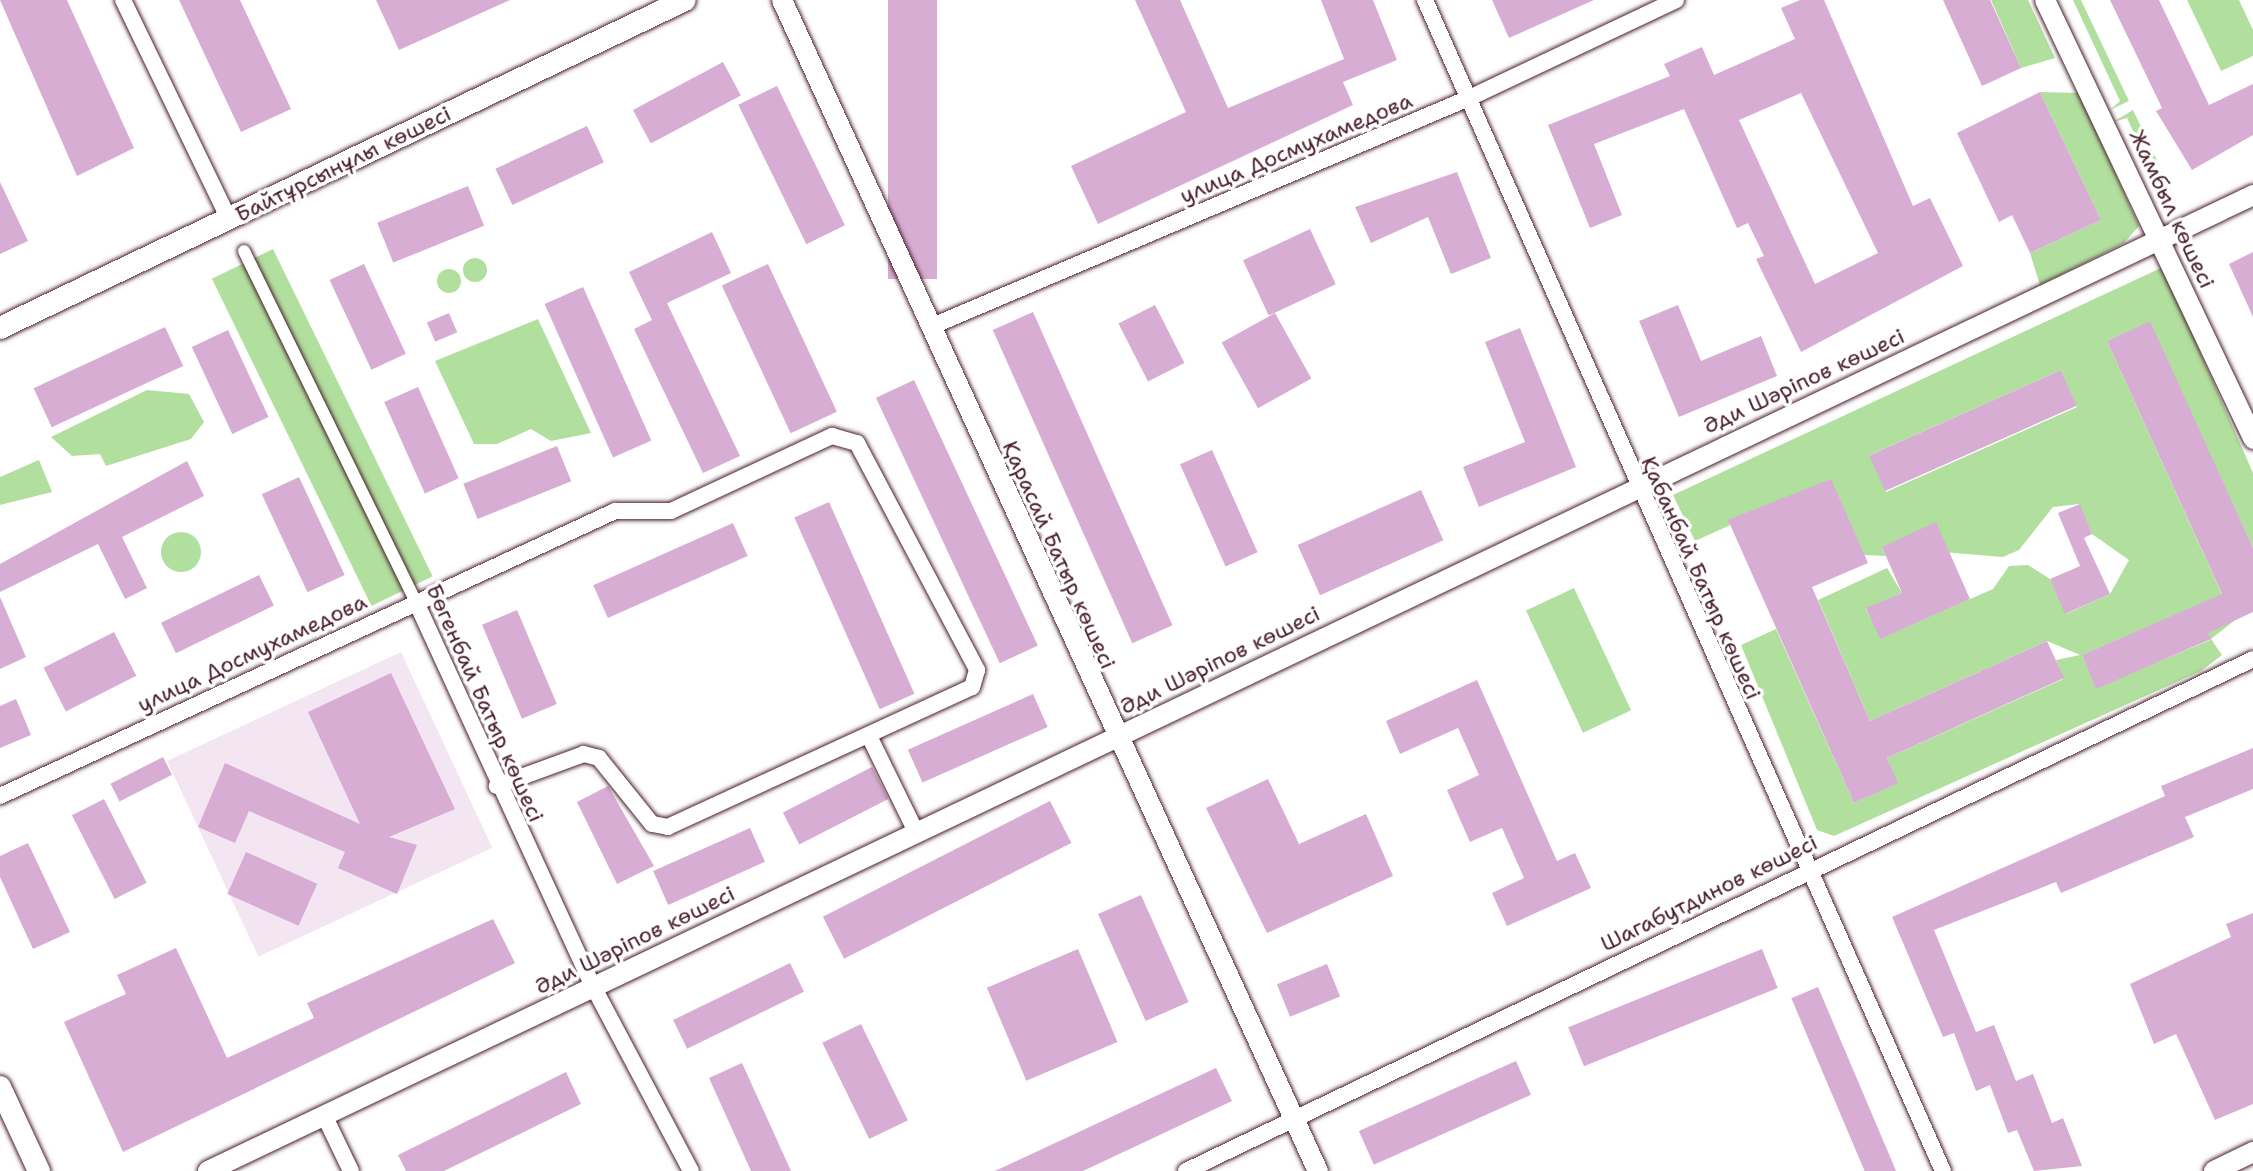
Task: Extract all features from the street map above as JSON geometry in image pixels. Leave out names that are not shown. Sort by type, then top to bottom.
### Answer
[{"type":"main road","name":"Байтұрсынұлы көшесі","points":[[0,328],[685,0]]},
{"type":"main road","points":[[0,1087],[39,1171]]},
{"type":"street","points":[[123,0],[229,219]]},
{"type":"street","name":"Қарасай Батыр көшесі","points":[[782,0],[1115,737],[1318,1171]]},
{"type":"street","name":"Қабанбай Батыр көшесі","points":[[1425,0],[1636,487],[1943,1171]]},
{"type":"street","name":"улица Досмухамедова","points":[[930,327],[1469,98],[1676,0]]},
{"type":"street","name":"Жамбыл көшесі","points":[[2045,0],[2161,238],[2253,439]]},
{"type":"street","name":"Әди Шәріпов көшесі","points":[[208,1171],[2253,195]]},
{"type":"street","name":"Бөгенбай Батыр көшесі","points":[[244,251],[417,604],[497,786],[593,986],[691,1171]]},
{"type":"street","name":"улица Досмухамедова","points":[[0,796],[316,643],[417,604],[615,511],[671,511],[832,436],[857,443],[977,670],[962,696],[870,738]]},
{"type":"street","name":"Шагабутдинов көшесі","points":[[1186,1171],[2253,659]]},
{"type":"street","points":[[497,786],[584,754],[599,758],[652,824],[668,827],[870,738],[916,832]]},
{"type":"street","points":[[324,1115],[351,1171]]},
{"type":"street","points":[[2214,1171],[2253,1152]]},
{"type":"shaded area","points":[[401,652],[492,848],[258,957],[167,761]]},
{"type":"green space","points":[[1991,0],[2028,0],[2055,58],[2021,68]]},
{"type":"green space","points":[[2073,0],[2081,0],[2129,101],[2110,110],[2120,101]]},
{"type":"green space","points":[[2187,0],[2239,0],[2253,30],[2253,56],[2221,71]]},
{"type":"green space","points":[[2040,92],[2079,93],[2139,226],[2124,243],[2040,285],[2030,253],[2101,220]]},
{"type":"green space","points":[[2133,110],[2171,190],[2162,194],[2127,118],[2113,122]]},
{"type":"green space","points":[[273,249],[433,576],[371,606],[212,279]]},
{"type":"green space","points":[[475,258],[484,261],[487,270],[484,279],[475,282],[466,279],[463,270],[466,261]]},
{"type":"green space","points":[[2163,267],[2253,473],[2253,548],[2149,322],[2107,341],[2234,621],[2211,639],[2222,655],[2201,671],[1834,836],[1817,830],[1741,645],[1776,629],[1854,803],[1897,783],[1887,758],[2063,679],[2056,660],[2080,655],[2047,641],[1870,721],[1818,600],[1887,568],[1902,593],[1866,609],[1881,638],[1993,589],[2009,566],[2028,565],[2050,579],[2066,614],[2110,594],[2129,560],[2092,534],[2079,504],[2053,507],[2019,550],[2003,557],[1882,547],[1886,556],[1864,555],[1790,498],[1695,541],[1673,495]],"holes":[[[2061,370],[2077,407],[1886,492],[1870,455]],[[2196,606],[2210,640],[2096,688],[2082,655]]]},
{"type":"green space","points":[[449,269],[458,272],[461,281],[458,290],[449,293],[440,290],[437,281],[440,272]]},
{"type":"green space","points":[[538,319],[591,433],[551,441],[531,429],[497,444],[474,444],[435,361]]},
{"type":"green space","points":[[147,390],[189,394],[204,422],[191,439],[106,466],[100,454],[72,456],[51,437]]},
{"type":"green space","points":[[39,460],[52,492],[0,505],[0,477]]},
{"type":"green space","points":[[181,532],[195,538],[201,552],[195,566],[181,572],[167,566],[161,552],[167,538]]},
{"type":"green space","points":[[1574,588],[1631,710],[1583,733],[1526,610]]},
{"type":"building","points":[[0,0],[67,0],[134,148],[77,176]]},
{"type":"building","points":[[179,0],[240,0],[291,109],[241,132]]},
{"type":"building","points":[[376,0],[510,0],[399,50]]},
{"type":"building","points":[[888,0],[937,0],[937,279],[888,279]]},
{"type":"building","points":[[1135,0],[1180,0],[1228,108],[1344,59],[1321,0],[1373,0],[1397,60],[1343,82],[1353,105],[1098,224],[1071,166],[1186,112]]},
{"type":"building","points":[[1492,0],[1594,0],[1509,38]]},
{"type":"building","points":[[1800,0],[1824,0],[1913,206],[1930,198],[1963,266],[1801,352],[1756,259],[1764,256],[1748,223],[1737,228],[1684,109],[1594,144],[1622,215],[1590,228],[1548,125],[1670,76],[1664,64],[1702,47],[1714,75],[1795,39],[1781,8]],"holes":[[[1801,93],[1878,253],[1815,284],[1739,120]]]},
{"type":"building","points":[[1943,0],[1990,0],[2021,68],[1982,86]]},
{"type":"building","points":[[2110,0],[2159,0],[2209,105],[2253,84],[2253,135],[2192,170],[2156,111],[2162,108]]},
{"type":"building","points":[[723,62],[741,96],[651,143],[633,110]]},
{"type":"building","points":[[777,86],[845,225],[806,244],[738,105]]},
{"type":"building","points":[[2040,92],[2101,220],[2030,253],[2012,215],[1999,222],[1957,133]]},
{"type":"building","points":[[587,126],[604,162],[512,205],[495,169]]},
{"type":"building","points":[[1457,172],[1491,258],[1451,274],[1428,217],[1371,243],[1355,207]]},
{"type":"building","points":[[0,182],[28,241],[0,254]]},
{"type":"building","points":[[468,186],[484,226],[393,263],[377,223]]},
{"type":"building","points":[[1310,229],[1336,284],[1269,316],[1243,260]]},
{"type":"building","points":[[712,232],[731,273],[667,303],[740,456],[703,473],[634,329],[652,320],[629,272]]},
{"type":"building","points":[[2253,252],[2253,317],[2229,264]]},
{"type":"building","points":[[364,264],[406,354],[371,370],[330,280]]},
{"type":"building","points":[[768,264],[837,412],[791,433],[722,286]]},
{"type":"building","points":[[583,287],[651,440],[613,458],[545,304]]},
{"type":"building","points":[[1155,305],[1185,363],[1148,382],[1118,324]]},
{"type":"building","points":[[1678,305],[1701,361],[1761,336],[1777,376],[1679,417],[1639,321]]},
{"type":"building","points":[[1033,312],[1173,625],[1132,643],[993,330]]},
{"type":"building","points":[[449,313],[457,332],[435,342],[427,322]]},
{"type":"building","points":[[1275,313],[1311,379],[1258,408],[1222,343]]},
{"type":"building","points":[[2150,321],[2253,548],[2253,612],[2208,633],[2211,639],[2096,689],[2082,655],[2222,594],[2107,341]]},
{"type":"building","points":[[165,327],[183,366],[52,427],[34,388]]},
{"type":"building","points":[[1520,328],[1576,467],[1479,507],[1463,467],[1525,442],[1485,342]]},
{"type":"building","points":[[228,330],[269,417],[232,434],[192,347]]},
{"type":"building","points":[[2061,370],[2077,406],[1885,491],[1869,455]]},
{"type":"building","points":[[914,380],[1038,646],[1000,663],[876,398]]},
{"type":"building","points":[[418,387],[459,478],[425,493],[384,402]]},
{"type":"building","points":[[557,446],[571,481],[478,519],[463,484]]},
{"type":"building","points":[[1212,450],[1258,552],[1226,567],[1180,464]]},
{"type":"building","points":[[187,461],[204,496],[122,537],[147,588],[125,599],[98,544],[0,592],[0,564]]},
{"type":"building","points":[[299,477],[345,575],[307,592],[262,494]]},
{"type":"building","points":[[1831,479],[1868,563],[1812,587],[1870,721],[2047,641],[2064,678],[1887,758],[1898,783],[1854,803],[1728,520]]},
{"type":"building","points":[[1421,490],[1443,540],[1320,595],[1298,545]]},
{"type":"building","points":[[829,502],[914,694],[880,709],[794,517]]},
{"type":"building","points":[[2080,504],[2092,534],[2084,538],[2110,594],[2065,614],[2050,579],[2080,566],[2058,513]]},
{"type":"building","points":[[1936,522],[1970,599],[1880,639],[1866,608],[1902,593],[1882,547]]},
{"type":"building","points":[[733,523],[748,556],[608,618],[593,585]]},
{"type":"building","points":[[259,575],[274,606],[176,653],[161,623]]},
{"type":"building","points":[[0,597],[26,657],[0,669]]},
{"type":"building","points":[[517,610],[557,704],[522,719],[482,625]]},
{"type":"building","points":[[114,632],[136,676],[66,712],[44,668]]},
{"type":"building","points":[[391,673],[455,809],[389,837],[417,845],[397,894],[338,868],[345,852],[249,811],[235,843],[198,827],[225,763],[360,824],[308,712]]},
{"type":"building","points":[[1477,680],[1557,861],[1575,853],[1591,888],[1507,926],[1492,893],[1524,878],[1502,828],[1470,842],[1447,790],[1479,775],[1458,728],[1400,754],[1386,721]]},
{"type":"building","points":[[1033,694],[1048,727],[922,783],[908,750]]},
{"type":"building","points":[[16,699],[31,735],[0,748],[0,706]]},
{"type":"building","points":[[2253,748],[2253,789],[2185,817],[2194,837],[2061,893],[2056,882],[1934,930],[1976,1032],[1994,1025],[2016,1081],[2033,1074],[2052,1123],[2063,1118],[2082,1166],[2034,1171],[2017,1130],[2008,1133],[1990,1085],[1976,1091],[1954,1033],[1943,1037],[1892,917],[2165,796],[2161,786]]},
{"type":"building","points":[[163,757],[172,775],[120,802],[110,784]]},
{"type":"building","points":[[872,767],[888,799],[799,844],[783,812]]},
{"type":"building","points":[[1268,779],[1299,844],[1366,814],[1393,876],[1267,933],[1206,808]]},
{"type":"building","points":[[608,786],[654,866],[617,884],[577,802]]},
{"type":"building","points":[[104,799],[147,883],[115,899],[72,815]]},
{"type":"building","points":[[1050,801],[1071,843],[844,959],[823,917]]},
{"type":"building","points":[[750,828],[765,862],[668,905],[653,871]]},
{"type":"building","points":[[28,843],[70,932],[33,949],[0,877],[0,856]]},
{"type":"building","points":[[246,852],[317,884],[299,926],[227,894]]},
{"type":"building","points":[[1141,895],[1189,1002],[1146,1021],[1098,914]]},
{"type":"building","points":[[2253,913],[2253,1104],[2215,1120],[2176,1034],[2154,1044],[2130,984],[2231,937],[2226,924]]},
{"type":"building","points":[[493,919],[515,963],[123,1152],[64,1022],[126,994],[117,975],[176,948],[227,1058],[314,1018],[307,1003]]},
{"type":"building","points":[[1078,949],[1117,1042],[1026,1081],[987,988]]},
{"type":"building","points":[[1762,949],[1778,988],[1584,1066],[1568,1027]]},
{"type":"building","points":[[790,963],[804,992],[687,1049],[673,1020]]},
{"type":"building","points":[[1327,964],[1340,996],[1290,1017],[1277,984]]},
{"type":"building","points":[[1818,987],[1896,1171],[1865,1171],[1791,998]]},
{"type":"building","points":[[861,1024],[908,1120],[869,1139],[822,1043]]},
{"type":"building","points":[[1516,1061],[1531,1095],[1374,1165],[1359,1131]]},
{"type":"building","points":[[742,1063],[791,1171],[751,1171],[709,1078]]},
{"type":"building","points":[[1216,1068],[1232,1101],[1083,1171],[995,1171]]},
{"type":"building","points":[[566,1072],[581,1104],[444,1171],[406,1171],[398,1155]]}]
